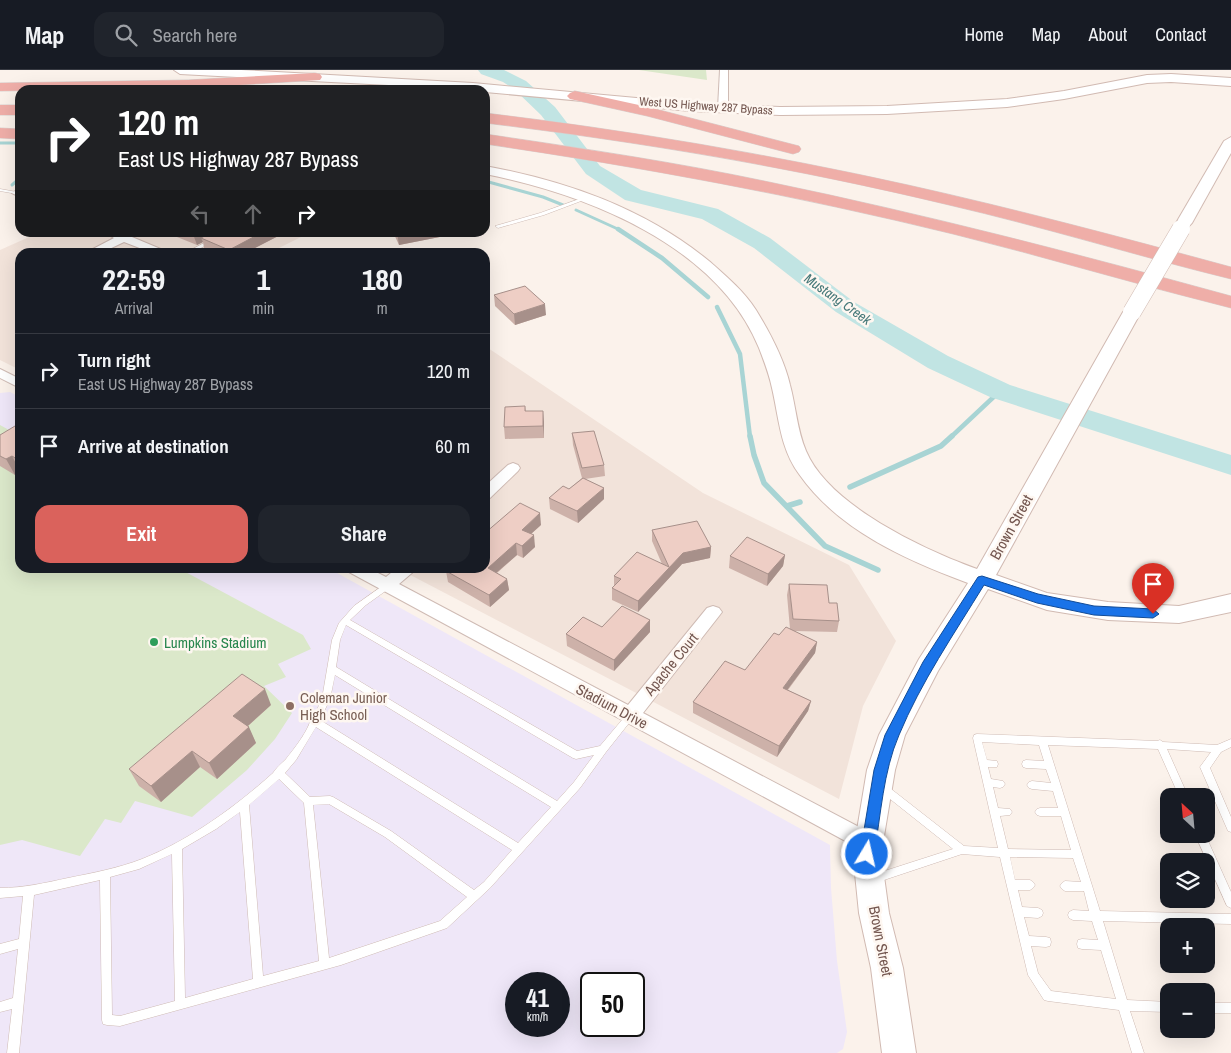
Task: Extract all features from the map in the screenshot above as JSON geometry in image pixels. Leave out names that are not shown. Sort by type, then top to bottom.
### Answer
[{"type":"highway","points":[[107,85],[214,83],[315,77]]},
{"type":"highway","points":[[0,87],[15,87]]},
{"type":"highway","points":[[0,92],[15,93]]},
{"type":"highway","points":[[569,95],[648,112],[853,164],[1013,210],[1051,225]]},
{"type":"highway","points":[[0,110],[15,110]]},
{"type":"highway","points":[[490,118],[670,143],[846,177],[1051,225],[1231,273]]},
{"type":"highway","points":[[0,134],[15,135]]},
{"type":"highway","points":[[490,140],[518,148],[719,176],[1080,260],[1231,302]]},
{"type":"highway","points":[[490,149],[518,148]]},
{"type":"main road","name":"West US Highway 287 Bypass","points":[[180,70],[441,85]]},
{"type":"main road","name":"West US Highway 287 Bypass","points":[[490,88],[723,108],[821,111],[922,109],[1007,103],[1064,95],[1147,79],[1171,78],[1231,82]]},
{"type":"main road","name":"Brown Street","points":[[899,1053],[887,968],[874,913],[867,854],[881,770],[892,735],[928,666],[982,580],[1096,375],[1231,141]]},
{"type":"main road","points":[[490,171],[538,182],[587,198],[630,216],[684,249],[715,274],[735,295],[755,321],[781,384],[794,448],[807,470],[840,504],[895,544],[948,568],[982,580],[1037,598],[1094,610],[1185,614],[1231,603]]},
{"type":"street","points":[[723,108],[724,70]]},
{"type":"street","points":[[104,248],[123,238],[149,248]]},
{"type":"street","points":[[0,373],[15,381]]},
{"type":"street","points":[[490,489],[513,468]]},
{"type":"street","name":"Stadium Drive","points":[[365,573],[869,843]]},
{"type":"street","points":[[388,585],[401,573]]},
{"type":"street","name":"Apache Court","points":[[630,716],[713,612]]},
{"type":"lane","points":[[0,190],[15,193]]},
{"type":"lane","points":[[498,226],[542,214],[587,198]]},
{"type":"lane","points":[[198,248],[220,237]]},
{"type":"lane","points":[[0,893],[44,890],[147,861],[177,846],[244,802],[278,772],[304,741],[325,700],[337,636],[346,621],[356,610],[388,585]]},
{"type":"lane","points":[[346,621],[576,754],[602,750]]},
{"type":"lane","points":[[332,669],[557,806]]},
{"type":"lane","points":[[106,874],[106,1020],[120,1021],[324,964],[443,925],[474,896],[577,784],[630,716]]},
{"type":"lane","points":[[314,721],[518,849]]},
{"type":"lane","points":[[1160,1007],[1122,1005],[1048,996],[1033,975],[977,738],[1044,742],[1160,744],[1218,749]]},
{"type":"lane","points":[[1044,742],[1086,887],[1138,1053]]},
{"type":"lane","points":[[1231,743],[1218,749],[1205,767],[1231,828]]},
{"type":"lane","points":[[1160,744],[1179,788]]},
{"type":"lane","points":[[983,763],[994,764]]},
{"type":"lane","points":[[1026,764],[1050,765]]},
{"type":"lane","points":[[278,772],[308,801],[324,964]]},
{"type":"lane","points":[[988,784],[1000,784]]},
{"type":"lane","points":[[879,785],[962,850]]},
{"type":"lane","points":[[1032,786],[1057,786]]},
{"type":"lane","points":[[308,801],[330,800],[388,834],[474,896]]},
{"type":"lane","points":[[244,802],[258,982]]},
{"type":"lane","points":[[994,812],[1007,812]]},
{"type":"lane","points":[[1040,812],[1065,812]]},
{"type":"lane","points":[[1204,843],[1231,903]]},
{"type":"lane","points":[[177,846],[180,1004]]},
{"type":"lane","points":[[871,879],[962,850],[1004,853],[1077,854]]},
{"type":"lane","points":[[1013,885],[1030,885]]},
{"type":"lane","points":[[1065,886],[1086,887]]},
{"type":"lane","points":[[13,1053],[29,891]]},
{"type":"lane","points":[[1018,912],[1038,913]]},
{"type":"lane","points":[[1073,914],[1231,919]]},
{"type":"lane","points":[[1025,941],[1046,942]]},
{"type":"lane","points":[[0,949],[24,943]]},
{"type":"lane","points":[[1082,944],[1105,945]]},
{"type":"lane","points":[[0,1007],[18,1002]]},
{"type":"lane","points":[[1215,1008],[1231,1008]]},
{"type":"shaded area","points":[[29,237],[301,237],[279,248],[15,248],[15,368],[0,360],[0,250]]},
{"type":"shaded area","points":[[490,349],[703,493],[849,565],[896,641],[863,706],[839,799],[407,573],[490,573]]},
{"type":"shaded area","name":"Coleman Junior High School","points":[[10,392],[15,394],[15,573],[337,573],[830,845],[831,888],[837,961],[847,1032],[843,1049],[837,1053],[0,1053],[0,393]]},
{"type":"green space","points":[[639,70],[706,70],[707,80]]},
{"type":"green space","name":"Lumpkins Stadium","points":[[0,425],[15,433],[15,573],[187,573],[303,635],[311,649],[278,664],[286,677],[264,686],[292,713],[275,739],[247,770],[192,817],[135,801],[121,823],[105,819],[80,856],[22,840],[0,845]]},
{"type":"building","points":[[254,237],[233,248],[224,248],[201,238]]},
{"type":"building","points":[[525,286],[545,304],[514,314],[494,295]]},
{"type":"building","points":[[525,406],[525,411],[543,411],[543,426],[504,427],[505,407]]},
{"type":"building","points":[[15,426],[15,458],[12,456],[6,459],[0,456],[0,435]]},
{"type":"building","points":[[594,431],[604,465],[582,468],[572,433]]},
{"type":"building","points":[[583,478],[604,488],[577,511],[549,498],[563,486],[569,489]]},
{"type":"building","points":[[520,503],[540,513],[522,530],[534,535],[522,546],[516,543],[490,566],[490,529]]},
{"type":"building","points":[[697,521],[711,547],[683,553],[638,601],[612,588],[621,579],[614,576],[637,552],[669,567],[652,530]]},
{"type":"building","points":[[747,537],[785,555],[768,574],[730,556]]},
{"type":"building","points":[[490,569],[507,579],[489,595],[450,573],[490,573]]},
{"type":"building","points":[[789,584],[827,585],[829,603],[837,603],[839,621],[793,619]]},
{"type":"building","points":[[622,606],[650,620],[614,660],[566,634],[583,617],[602,627]]},
{"type":"building","points":[[786,627],[817,642],[783,688],[811,701],[779,746],[693,702],[725,661],[745,670],[774,633],[779,635]]},
{"type":"building","points":[[242,674],[265,689],[233,716],[249,727],[209,763],[192,751],[151,786],[129,769]]},
{"type":"waterway","name":"Mustang Creek","points":[[487,70],[509,78],[520,85],[548,111],[593,170],[633,195],[710,214],[762,243],[845,307],[938,362],[1000,391],[1231,465]]},
{"type":"waterway","points":[[0,143],[15,143]]},
{"type":"waterway","points":[[490,182],[543,197],[563,205]]},
{"type":"waterway","points":[[576,210],[618,229]]},
{"type":"waterway","points":[[618,229],[662,258],[708,297]]},
{"type":"waterway","points":[[717,307],[740,354],[750,437]]},
{"type":"waterway","points":[[951,437],[1000,391]]},
{"type":"waterway","points":[[750,436],[754,455],[764,483],[825,546],[878,570]]},
{"type":"waterway","points":[[850,487],[941,446],[952,436]]},
{"type":"waterway","points":[[787,506],[800,502]]},
{"type":"place","name":"Lumpkins Stadium","points":[[154,642]]},
{"type":"place","name":"Coleman Junior High School","points":[[290,706]]},
{"type":"route","points":[[867,854],[881,770],[892,735],[928,666],[982,580],[1037,598],[1094,610],[1153,614]]}]
